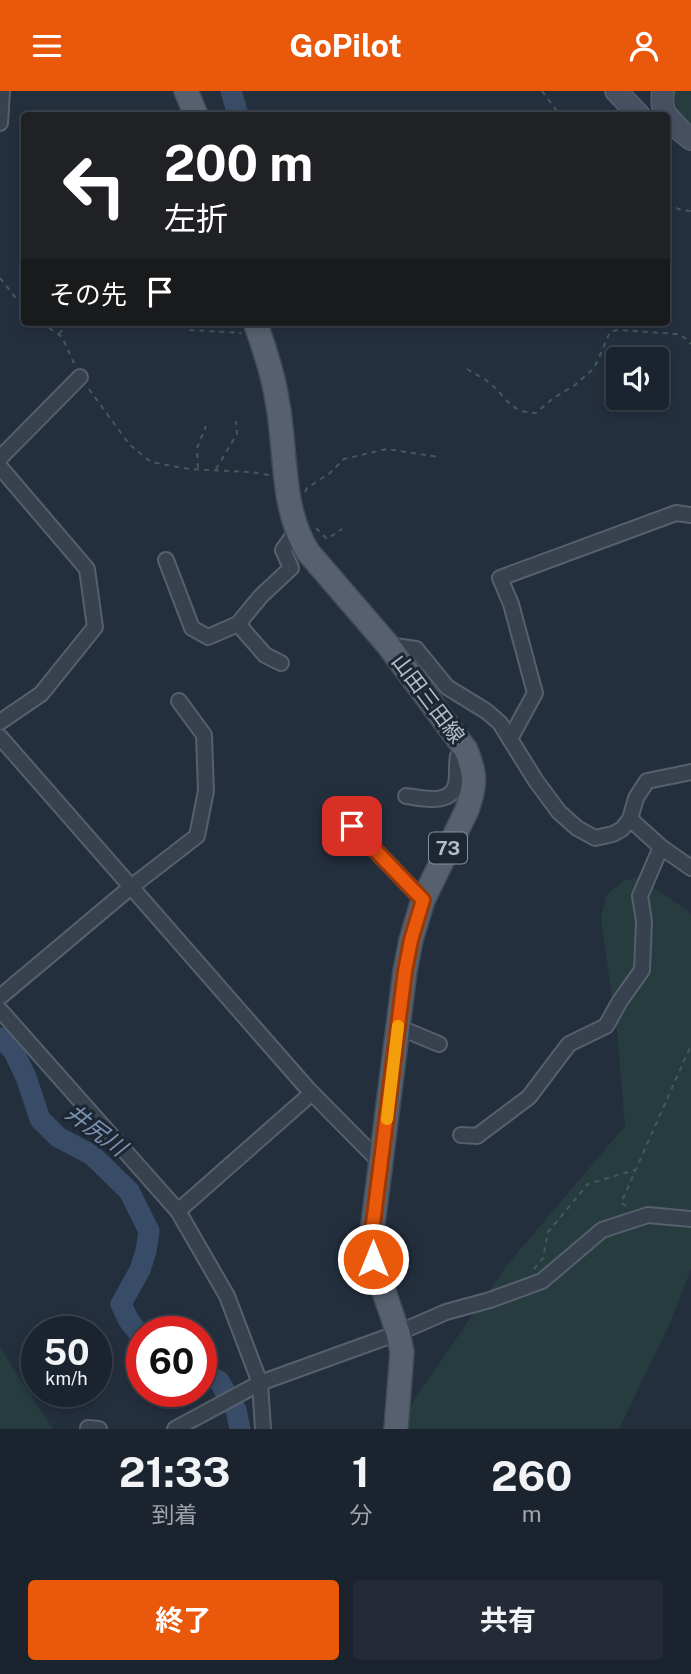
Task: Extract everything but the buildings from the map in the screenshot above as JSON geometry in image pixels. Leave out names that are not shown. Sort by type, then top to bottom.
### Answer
[{"type":"main road","points":[[186,91],[195,112]]},
{"type":"main road","name":"山田三田線","points":[[256,327],[278,401],[286,478],[297,530],[309,552],[388,645],[466,750],[473,767],[474,781],[467,810],[423,900],[411,940],[381,1163],[373,1232],[373,1259],[402,1352],[396,1429]]},
{"type":"street","points":[[0,123],[2,91]]},
{"type":"street","points":[[616,91],[636,112]]},
{"type":"street","points":[[663,91],[662,100],[666,112]]},
{"type":"street","points":[[670,119],[691,139]]},
{"type":"street","points":[[670,142],[691,153]]},
{"type":"street","points":[[0,458],[80,377]]},
{"type":"street","points":[[0,467],[88,569],[95,627],[41,694],[0,722]]},
{"type":"street","points":[[510,739],[535,694],[511,604],[500,577],[676,513],[691,515]]},
{"type":"street","points":[[166,560],[192,628],[208,637],[238,624],[261,596],[292,568],[283,550],[297,530]]},
{"type":"street","points":[[238,624],[265,655],[281,663]]},
{"type":"street","points":[[388,645],[416,649],[446,687],[486,711],[500,723],[559,812],[577,828],[595,838],[622,829],[630,819],[636,798],[647,781],[691,772]]},
{"type":"street","points":[[0,997],[131,887],[197,836],[206,791],[204,735],[179,701]]},
{"type":"street","points":[[0,737],[312,1093],[381,1163]]},
{"type":"street","points":[[407,796],[432,799],[445,798],[452,793],[456,786],[458,756],[466,750]]},
{"type":"street","points":[[630,819],[661,847],[691,868]]},
{"type":"street","points":[[352,826],[423,900]]},
{"type":"street","points":[[461,1135],[477,1136],[529,1097],[569,1044],[606,1026],[642,970],[644,921],[640,896],[661,847]]},
{"type":"street","points":[[0,1010],[178,1211],[227,1296],[260,1383],[263,1429]]},
{"type":"street","points":[[398,1027],[439,1044]]},
{"type":"street","points":[[178,1211],[312,1093]]},
{"type":"street","points":[[174,1429],[260,1383],[398,1333],[446,1312],[490,1300],[542,1281],[602,1230],[648,1215],[691,1219]]},
{"type":"path","points":[[542,91],[558,112]]},
{"type":"path","points":[[670,205],[691,211]]},
{"type":"path","points":[[0,278],[21,304]]},
{"type":"path","points":[[46,326],[62,337],[80,377],[129,444],[151,462],[198,469],[197,449],[206,426]]},
{"type":"path","points":[[58,335],[66,326]]},
{"type":"path","points":[[180,326],[190,330],[249,334],[256,327]]},
{"type":"path","points":[[630,326],[631,331]]},
{"type":"path","points":[[467,369],[489,383],[512,407],[525,413],[536,413],[552,398],[575,385],[592,370],[610,332],[617,330],[678,334],[691,344]]},
{"type":"path","points":[[216,470],[237,434],[236,421]]},
{"type":"path","points":[[303,495],[307,488],[330,473],[344,459],[387,449],[439,457]]},
{"type":"path","points":[[641,1217],[621,1203],[691,1045]]},
{"type":"path","points":[[515,1291],[543,1258],[548,1232],[588,1184],[636,1169]]},
{"type":"green space","points":[[669,91],[691,91],[691,131],[672,110]]},
{"type":"green space","points":[[638,877],[691,915],[691,1269],[669,1325],[619,1429],[403,1429],[414,1400],[507,1265],[625,1126],[617,1032],[601,918],[607,894],[623,881]]},
{"type":"green space","points":[[0,1348],[21,1380],[21,1407],[39,1407],[53,1429],[0,1429]]},
{"type":"waterway","points":[[231,91],[237,112]]},
{"type":"waterway","name":"井尻川","points":[[0,1038],[13,1050],[26,1077],[40,1119],[58,1137],[92,1155],[129,1191],[149,1231],[140,1270],[121,1304],[127,1316]]},
{"type":"waterway","name":"井尻川","points":[[217,1380],[236,1410],[240,1429]]},
{"type":"slow traffic","points":[[387,1119],[398,1026]]},
{"type":"route","points":[[352,826],[423,900],[405,971],[373,1224],[373,1259]]}]
